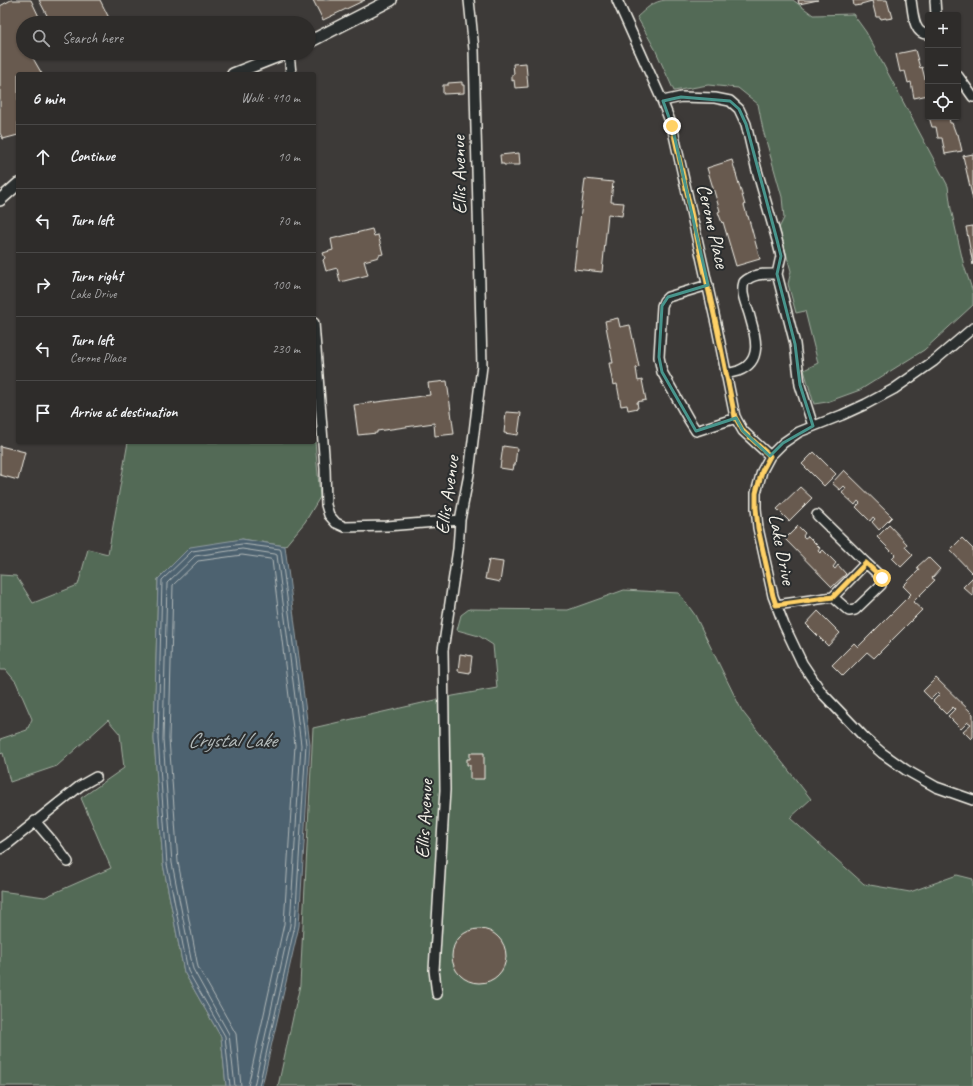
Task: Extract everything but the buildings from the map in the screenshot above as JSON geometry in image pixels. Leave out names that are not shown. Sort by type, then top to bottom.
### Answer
[{"type":"street","points":[[316,38],[391,0]]},
{"type":"street","name":"Ellis Avenue","points":[[438,994],[434,970],[445,790],[444,650],[458,549],[460,520],[469,474],[482,366],[474,50],[469,0]]},
{"type":"street","name":"Cerone Place","points":[[617,0],[672,126],[736,418],[743,431],[770,456]]},
{"type":"street","points":[[911,0],[915,23],[919,31],[925,35]]},
{"type":"street","points":[[935,0],[936,12]]},
{"type":"street","points":[[239,72],[270,60]]},
{"type":"street","points":[[289,60],[291,72]]},
{"type":"street","points":[[961,80],[973,97]]},
{"type":"street","points":[[662,101],[681,97],[715,98],[730,101],[739,109],[746,124],[781,256],[777,274],[794,344],[800,385],[813,426]]},
{"type":"street","points":[[0,200],[16,186]]},
{"type":"street","points":[[726,374],[739,371],[749,364],[755,357],[756,352],[750,318],[743,296],[744,282],[752,276],[759,274],[777,274]]},
{"type":"street","points":[[708,285],[668,297],[664,301],[662,306],[659,357],[662,372],[696,431],[736,418]]},
{"type":"street","name":"Lake Drive","points":[[973,328],[934,361],[894,388],[860,407],[799,432],[783,443],[770,456],[762,471],[756,493],[758,528],[773,596],[784,625],[802,663],[822,693],[866,739],[882,753],[906,770],[936,787],[973,800]]},
{"type":"street","points":[[316,350],[326,504],[329,515],[336,523],[345,526],[387,526],[460,520]]},
{"type":"street","points":[[817,515],[882,578],[881,585],[856,610],[849,611],[833,597]]},
{"type":"street","points":[[776,605],[833,597],[866,563]]},
{"type":"street","points":[[0,848],[80,786],[96,777]]},
{"type":"street","points":[[35,821],[54,842],[68,862]]},
{"type":"highlighted area","points":[[681,97],[730,101],[739,109],[746,124],[777,240],[781,256],[777,274],[795,344],[800,385],[813,426],[783,443],[770,456],[743,431],[736,418],[696,431],[662,372],[659,357],[662,306],[668,297],[708,285],[672,126],[663,101]]},
{"type":"green space","points":[[666,0],[793,0],[813,15],[853,14],[866,32],[948,186],[951,209],[964,266],[973,292],[973,305],[924,350],[860,390],[827,402],[814,404],[804,370],[818,363],[805,311],[796,313],[788,284],[791,271],[779,228],[784,218],[782,197],[763,130],[758,104],[738,88],[708,85],[674,91],[655,49],[637,17],[653,4]]},
{"type":"green space","points":[[128,444],[315,444],[320,497],[305,522],[285,546],[242,539],[158,579],[154,739],[163,864],[184,972],[221,1037],[226,1086],[0,1086],[0,891],[45,897],[111,868],[81,798],[124,768],[120,734],[108,720],[57,766],[10,782],[3,753],[0,754],[0,739],[27,730],[32,719],[16,682],[6,670],[0,670],[0,575],[16,576],[33,603],[78,585],[88,549],[108,554]]},
{"type":"green space","points":[[624,590],[679,593],[695,615],[742,711],[811,799],[790,818],[864,884],[910,892],[957,875],[973,879],[973,1086],[278,1086],[300,985],[313,728],[453,696],[497,688],[493,645],[479,636],[457,630],[461,615],[469,609],[568,610]]},
{"type":"water","name":"Crystal Lake","points":[[242,539],[285,546],[310,744],[299,926],[262,1086],[226,1086],[221,1037],[184,972],[163,864],[154,739],[158,579],[190,547]]},
{"type":"route","points":[[672,126],[717,328],[735,417],[743,431],[770,456],[762,471],[756,493],[756,508],[758,528],[776,605],[833,597],[866,563],[882,578]]}]
